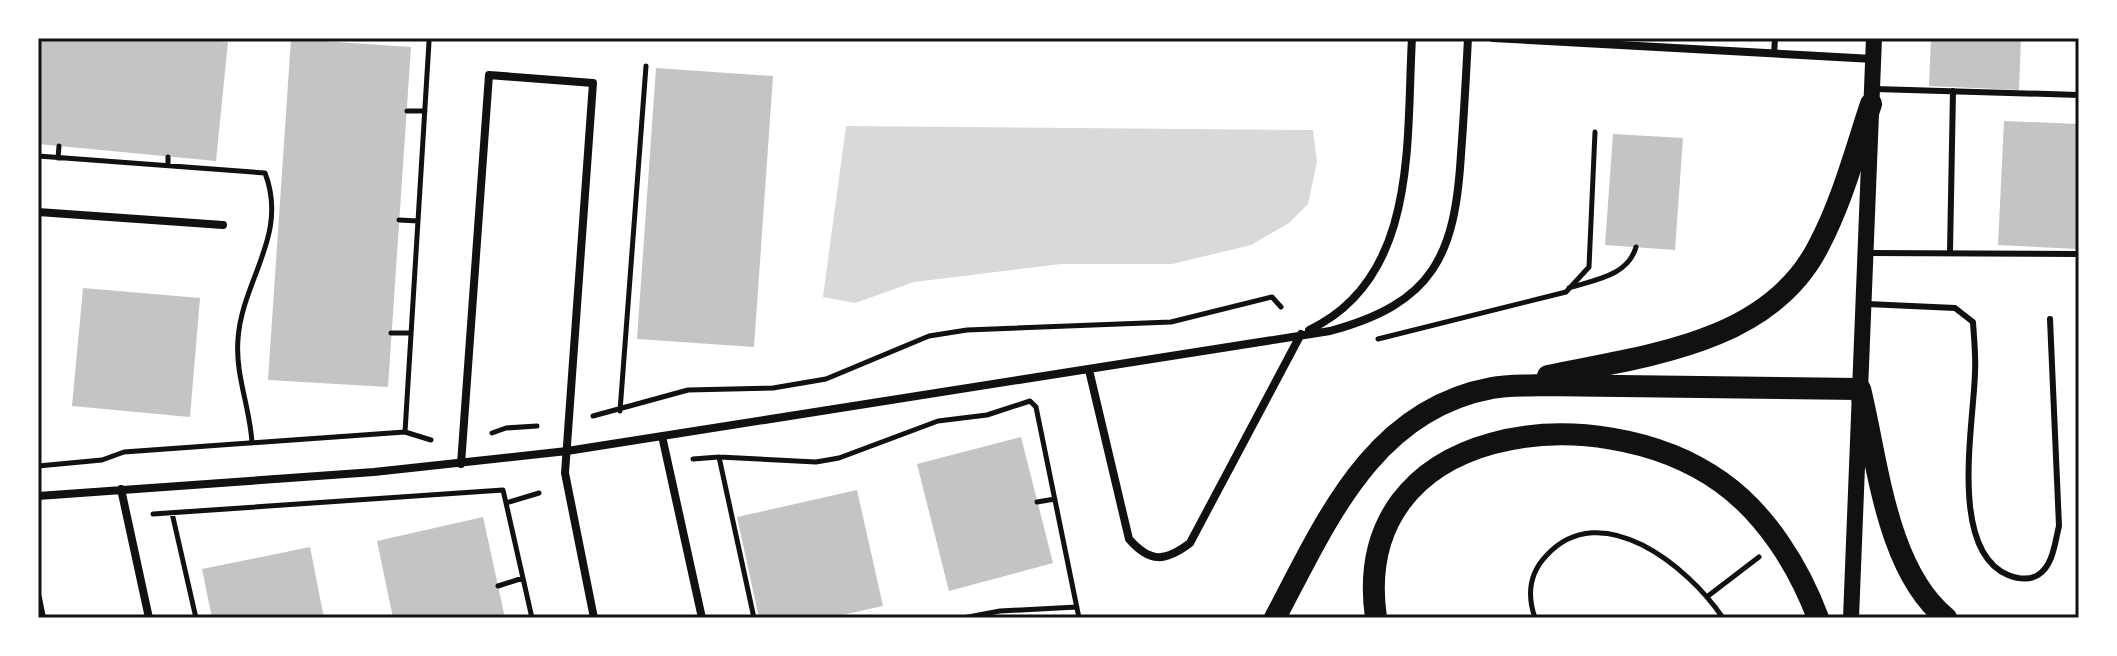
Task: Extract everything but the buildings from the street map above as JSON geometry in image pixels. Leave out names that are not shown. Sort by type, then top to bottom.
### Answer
[{"type":"highway","points":[[1275,618],[1342,493],[1371,455],[1404,424],[1448,401],[1492,387],[1677,349],[1717,335],[1754,315],[1791,285],[1817,250],[1836,208],[1871,97]]},
{"type":"highway","points":[[1492,387],[1860,389],[1901,553],[1913,582],[1929,604],[1946,618]]},
{"type":"highway","points":[[1376,618],[1372,592],[1376,556],[1389,523],[1410,491],[1438,467],[1467,450],[1507,437],[1551,432],[1636,442],[1677,457],[1720,481],[1752,508],[1779,543],[1806,586],[1818,618]]},
{"type":"main road","points":[[1851,618],[1874,38]]},
{"type":"street","points":[[1089,370],[1129,539],[1141,553],[1159,558],[1175,554],[1190,543],[1301,334],[1326,322],[1349,302],[1388,248],[1399,217],[1404,180],[1412,38]]},
{"type":"street","points":[[38,496],[461,464],[567,451],[1089,370],[1363,323],[1391,309],[1418,289],[1438,263],[1453,230],[1459,197],[1468,38]]},
{"type":"street","points":[[1493,38],[1873,59]]},
{"type":"street","points":[[461,464],[489,75],[593,83],[566,494],[594,618]]},
{"type":"street","points":[[38,212],[223,225]]},
{"type":"street","points":[[662,436],[702,618]]},
{"type":"street","points":[[121,489],[149,618]]},
{"type":"street","points":[[38,598],[42,618]]},
{"type":"lane","points":[[1774,54],[1775,38]]},
{"type":"lane","points":[[1950,251],[1953,91]]},
{"type":"lane","points":[[1871,97],[1953,91],[2079,95]]},
{"type":"lane","points":[[1865,253],[2079,254]]},
{"type":"lane","points":[[1863,304],[1955,308],[1973,322],[1975,370],[1968,493],[1977,537],[1990,563],[2020,579],[2031,579],[2043,572],[2053,553],[2059,526],[2050,319]]},
{"type":"path","points":[[405,432],[429,42]]},
{"type":"path","points":[[620,411],[646,66]]},
{"type":"path","points":[[407,111],[425,111]]},
{"type":"path","points":[[1568,289],[1589,267],[1595,132]]},
{"type":"path","points":[[58,158],[59,146]]},
{"type":"path","points":[[168,157],[168,165]]},
{"type":"path","points":[[399,220],[418,221]]},
{"type":"path","points":[[1374,341],[1568,289],[1624,268],[1633,259],[1636,247]]},
{"type":"path","points":[[593,416],[688,390],[773,388],[826,379],[916,341],[967,330],[1171,322],[1272,297],[1281,307]]},
{"type":"path","points":[[391,333],[411,333]]},
{"type":"path","points":[[693,459],[828,460],[901,436],[915,427],[960,417],[987,415],[1030,401],[1036,407],[1079,618]]},
{"type":"path","points":[[492,433],[506,428],[537,426]]},
{"type":"path","points":[[38,466],[102,460],[124,452],[405,432],[431,440]]},
{"type":"path","points":[[719,457],[754,618]]},
{"type":"path","points":[[153,514],[503,490],[532,618]]},
{"type":"path","points":[[506,503],[539,493]]},
{"type":"path","points":[[1037,502],[1055,499]]},
{"type":"path","points":[[172,513],[196,618]]},
{"type":"path","points":[[1535,618],[1530,587],[1537,565],[1552,548],[1572,536],[1594,531],[1631,539],[1708,596],[1723,618]]},
{"type":"path","points":[[1708,596],[1759,556]]},
{"type":"path","points":[[498,586],[523,578]]},
{"type":"path","points":[[963,618],[1000,611],[1077,607]]},
{"type":"shaded area","points":[[846,126],[1313,130],[1317,162],[1308,204],[1289,223],[1251,245],[1172,264],[1061,264],[914,282],[855,303],[823,297]]}]
